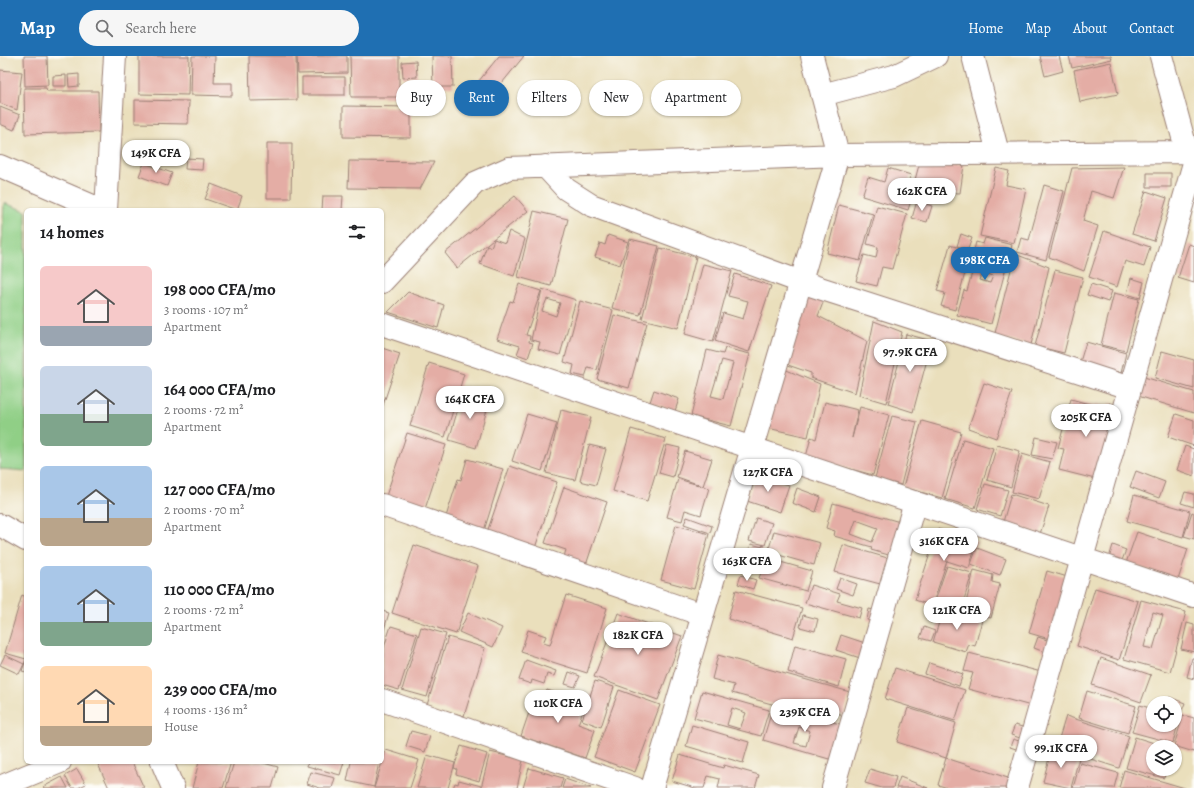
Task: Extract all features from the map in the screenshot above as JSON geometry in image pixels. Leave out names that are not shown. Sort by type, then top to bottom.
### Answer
[{"type":"street","points":[[106,208],[115,56]]},
{"type":"street","points":[[652,788],[838,155],[812,56]]},
{"type":"street","points":[[822,95],[894,76],[936,56]]},
{"type":"street","points":[[973,56],[998,153]]},
{"type":"street","points":[[1016,788],[1130,388],[1192,155],[1161,56]]},
{"type":"street","points":[[384,280],[475,183],[509,168],[838,155],[998,153],[1192,155]]},
{"type":"street","points":[[0,166],[97,208]]},
{"type":"street","points":[[545,166],[566,189],[591,205],[801,282],[1130,388]]},
{"type":"street","points":[[384,325],[1194,596]]},
{"type":"street","points":[[833,788],[915,502]]},
{"type":"street","points":[[384,506],[703,615]]},
{"type":"street","points":[[0,525],[24,539]]},
{"type":"street","points":[[384,701],[635,788]]},
{"type":"street","points":[[0,787],[55,764]]},
{"type":"street","points":[[163,764],[174,788]]},
{"type":"green space","points":[[4,203],[24,210],[24,471],[0,469],[0,277]]},
{"type":"building","points":[[24,56],[47,56],[48,85],[25,86]]},
{"type":"building","points":[[139,56],[189,56],[188,95],[139,94]]},
{"type":"building","points":[[192,56],[215,56],[214,83],[232,83],[232,96],[191,95]]},
{"type":"building","points":[[249,56],[296,56],[297,100],[250,101]]},
{"type":"building","points":[[297,56],[347,56],[347,73],[298,74]]},
{"type":"building","points":[[350,56],[399,56],[399,80],[396,80],[396,97],[351,97]]},
{"type":"building","points":[[432,56],[452,56],[453,87],[446,87],[446,80],[433,80]]},
{"type":"building","points":[[499,56],[524,56],[504,80],[480,80]]},
{"type":"building","points":[[1040,56],[1059,56],[1063,71],[1045,76]]},
{"type":"building","points":[[1069,56],[1111,56],[1112,59],[1072,68]]},
{"type":"building","points":[[416,61],[417,77],[403,78],[402,62]]},
{"type":"building","points":[[1111,62],[1118,94],[1080,102],[1074,70]]},
{"type":"building","points":[[0,70],[22,72],[17,110],[0,103]]},
{"type":"building","points":[[79,74],[79,86],[69,87],[68,75]]},
{"type":"building","points":[[66,75],[66,86],[53,86],[53,76]]},
{"type":"building","points":[[302,77],[345,77],[345,95],[302,95]]},
{"type":"building","points":[[24,88],[46,88],[47,91],[98,91],[99,132],[25,134]]},
{"type":"building","points":[[135,100],[189,101],[188,124],[135,123]]},
{"type":"building","points":[[343,106],[396,107],[396,116],[411,116],[411,138],[343,137]]},
{"type":"building","points":[[0,107],[20,115],[14,130],[0,124]]},
{"type":"building","points":[[267,143],[292,143],[291,198],[267,198]]},
{"type":"building","points":[[186,158],[203,159],[202,170],[185,169]]},
{"type":"building","points":[[349,161],[434,162],[420,189],[348,188]]},
{"type":"building","points":[[144,163],[172,173],[167,186],[139,176]]},
{"type":"building","points":[[919,165],[964,165],[960,193],[912,191]]},
{"type":"building","points":[[1124,167],[1114,198],[1091,191],[1083,221],[1098,226],[1084,271],[1049,257],[1072,168]]},
{"type":"building","points":[[888,168],[911,175],[906,191],[913,194],[908,210],[862,196],[868,177],[884,182]]},
{"type":"building","points":[[996,168],[1009,171],[1006,185],[1026,189],[1014,243],[980,236]]},
{"type":"building","points":[[1147,173],[1171,173],[1171,187],[1147,187]]},
{"type":"building","points":[[211,184],[242,196],[238,208],[231,208],[205,199]]},
{"type":"building","points":[[1044,185],[1064,191],[1046,260],[1017,252],[1021,238],[1029,240]]},
{"type":"building","points":[[1146,191],[1167,198],[1154,241],[1132,234]]},
{"type":"building","points":[[323,196],[343,196],[342,208],[322,208]]},
{"type":"building","points":[[515,196],[528,211],[457,268],[445,253]]},
{"type":"building","points":[[917,201],[932,206],[927,222],[912,218]]},
{"type":"building","points":[[839,205],[873,214],[860,261],[827,253]]},
{"type":"building","points":[[877,206],[907,214],[892,269],[882,267],[877,286],[856,281],[864,255],[876,258],[878,247],[867,244]]},
{"type":"building","points":[[534,211],[568,219],[551,286],[518,277]]},
{"type":"building","points":[[509,231],[525,239],[514,276],[480,264],[487,245],[491,247],[494,239],[505,243]]},
{"type":"building","points":[[1104,231],[1150,247],[1144,267],[1125,261],[1117,287],[1089,277]]},
{"type":"building","points":[[961,234],[972,238],[968,249],[957,246]]},
{"type":"building","points":[[608,235],[628,242],[620,265],[595,257],[600,243],[605,245]]},
{"type":"building","points":[[985,238],[1012,245],[991,324],[957,315],[964,290],[967,291],[976,258],[972,258],[976,242],[983,244]],"holes":[[[983,272],[993,276],[990,283],[980,280]]]},
{"type":"building","points":[[630,239],[659,246],[640,315],[612,308]]},
{"type":"building","points":[[1189,244],[1194,246],[1194,283],[1178,278]]},
{"type":"building","points":[[950,245],[971,251],[955,310],[941,306],[945,293],[937,291]]},
{"type":"building","points":[[660,248],[696,257],[678,328],[642,319]]},
{"type":"building","points":[[1015,254],[1049,267],[1031,345],[994,337]]},
{"type":"building","points":[[703,264],[732,271],[713,342],[685,334]]},
{"type":"building","points":[[1055,270],[1083,277],[1064,353],[1035,346]]},
{"type":"building","points":[[735,274],[771,286],[749,352],[715,341],[723,313],[743,319],[748,301],[728,296]]},
{"type":"building","points":[[1131,278],[1144,282],[1140,298],[1127,294]]},
{"type":"building","points":[[519,284],[541,291],[526,335],[530,336],[529,342],[533,343],[528,358],[517,354],[520,346],[497,339],[510,301],[513,302]]},
{"type":"building","points":[[1091,284],[1112,291],[1108,302],[1087,295]]},
{"type":"building","points":[[542,289],[576,300],[560,355],[538,349],[540,342],[531,340]],"holes":[[[547,299],[560,303],[556,316],[542,311]]]},
{"type":"building","points":[[408,292],[444,305],[438,328],[388,312]]},
{"type":"building","points":[[802,292],[824,300],[818,316],[867,341],[855,393],[811,378],[811,373],[785,364]]},
{"type":"building","points":[[1114,293],[1139,299],[1126,351],[1101,345]]},
{"type":"building","points":[[580,301],[613,310],[597,370],[588,368],[585,377],[572,374],[574,365],[564,362]]},
{"type":"building","points":[[614,315],[647,323],[629,388],[597,379]]},
{"type":"building","points":[[874,321],[902,332],[886,403],[859,395]]},
{"type":"building","points":[[906,334],[932,341],[913,412],[888,404]]},
{"type":"building","points":[[1086,342],[1126,353],[1121,373],[1080,362]]},
{"type":"building","points":[[725,348],[750,354],[731,426],[691,416],[707,350],[723,354]],"holes":[[[722,360],[733,363],[723,399],[711,396]]]},
{"type":"building","points":[[384,349],[400,354],[384,402]]},
{"type":"building","points":[[1162,351],[1194,360],[1194,389],[1155,378]]},
{"type":"building","points":[[429,363],[464,374],[445,437],[410,426]]},
{"type":"building","points":[[777,366],[820,384],[808,437],[763,427]]},
{"type":"building","points":[[1144,377],[1194,392],[1194,413],[1138,396]]},
{"type":"building","points":[[984,383],[1012,392],[996,438],[968,428]]},
{"type":"building","points":[[654,390],[679,399],[675,411],[650,402]]},
{"type":"building","points":[[463,391],[490,399],[476,448],[449,440]]},
{"type":"building","points":[[1071,399],[1096,406],[1096,404],[1108,407],[1109,403],[1118,406],[1099,480],[1059,470],[1064,449],[1058,448]]},
{"type":"building","points":[[825,402],[858,410],[852,438],[860,407],[889,415],[873,475],[806,457],[811,437],[816,439]]},
{"type":"building","points":[[561,410],[591,417],[575,480],[546,473]]},
{"type":"building","points":[[527,414],[557,423],[542,471],[512,461]]},
{"type":"building","points":[[1176,414],[1194,420],[1194,446],[1168,437]]},
{"type":"building","points":[[892,416],[917,422],[901,485],[875,478]]},
{"type":"building","points":[[922,421],[961,432],[942,498],[903,487]]},
{"type":"building","points":[[631,429],[666,439],[647,501],[613,491]]},
{"type":"building","points":[[407,433],[446,445],[424,512],[385,499]]},
{"type":"building","points":[[1036,437],[1057,442],[1052,459],[1032,455]]},
{"type":"building","points":[[963,439],[993,448],[975,508],[945,499]]},
{"type":"building","points":[[589,445],[606,449],[596,485],[580,481]]},
{"type":"building","points":[[667,445],[680,448],[673,477],[659,473]]},
{"type":"building","points":[[997,445],[1020,451],[1011,487],[987,480]]},
{"type":"building","points":[[1185,446],[1194,449],[1194,476],[1177,470]]},
{"type":"building","points":[[685,451],[712,459],[703,486],[677,477]]},
{"type":"building","points":[[1022,454],[1050,462],[1039,499],[1012,492]]},
{"type":"building","points":[[467,459],[503,469],[483,534],[444,523],[458,479],[461,480]]},
{"type":"building","points":[[510,466],[557,482],[533,554],[485,538]]},
{"type":"building","points":[[1136,471],[1165,482],[1159,498],[1130,487]]},
{"type":"building","points":[[756,475],[789,485],[780,512],[747,501]]},
{"type":"building","points":[[678,479],[709,488],[701,515],[685,510],[682,521],[667,517]]},
{"type":"building","points":[[985,484],[1008,490],[1000,516],[977,509]]},
{"type":"building","points":[[564,487],[607,502],[585,568],[563,560],[566,550],[545,543]]},
{"type":"building","points":[[797,488],[821,497],[816,512],[792,503]]},
{"type":"building","points":[[1185,492],[1194,494],[1194,507],[1181,503]]},
{"type":"building","points":[[1011,494],[1049,506],[1040,534],[1003,522]]},
{"type":"building","points":[[1134,495],[1190,511],[1183,537],[1127,521]]},
{"type":"building","points":[[833,503],[907,524],[892,556],[871,550],[872,547],[834,536],[835,531],[826,528]],"holes":[[[856,520],[878,528],[872,542],[851,534]]]},
{"type":"building","points":[[1192,512],[1194,513],[1194,539],[1184,536]]},
{"type":"building","points":[[687,517],[712,526],[710,533],[684,524]]},
{"type":"building","points":[[756,518],[772,523],[765,545],[749,541]]},
{"type":"building","points":[[676,525],[709,534],[694,589],[661,580]]},
{"type":"building","points":[[938,529],[977,542],[969,568],[947,561],[932,606],[915,600]]},
{"type":"building","points":[[774,531],[820,543],[814,565],[768,552]]},
{"type":"building","points":[[1137,532],[1188,549],[1178,580],[1126,563]]},
{"type":"building","points":[[751,544],[763,547],[761,554],[749,551]]},
{"type":"building","points":[[414,545],[478,566],[456,634],[392,613]]},
{"type":"building","points":[[843,545],[891,559],[884,585],[835,572]]},
{"type":"building","points":[[1113,545],[1126,550],[1121,563],[1109,558]]},
{"type":"building","points":[[977,548],[1006,559],[1000,575],[971,564]]},
{"type":"building","points":[[756,555],[812,571],[806,591],[759,578],[762,570],[753,568]]},
{"type":"building","points":[[947,566],[972,573],[961,610],[935,601]]},
{"type":"building","points":[[974,570],[993,575],[992,582],[1000,584],[991,618],[964,611]]},
{"type":"building","points":[[1047,571],[1071,578],[1053,640],[1029,633]]},
{"type":"building","points":[[741,575],[756,580],[753,589],[738,584]]},
{"type":"building","points":[[840,578],[857,584],[853,595],[836,589]]},
{"type":"building","points":[[811,585],[840,594],[837,601],[862,608],[859,618],[805,603]]},
{"type":"building","points":[[1095,588],[1138,601],[1119,660],[1077,646]]},
{"type":"building","points":[[736,590],[802,608],[793,638],[728,619]]},
{"type":"building","points":[[22,595],[24,596],[24,658],[5,653]]},
{"type":"building","points":[[566,595],[607,608],[587,673],[521,652],[528,630],[546,636],[543,643],[550,645]]},
{"type":"building","points":[[1141,600],[1186,612],[1170,672],[1124,659]],"holes":[[[1153,612],[1163,615],[1153,649],[1144,647]]]},
{"type":"building","points":[[869,609],[879,611],[876,622],[867,620]]},
{"type":"building","points":[[943,609],[982,620],[975,646],[969,644],[966,652],[933,642]]},
{"type":"building","points":[[384,612],[389,613],[384,629]]},
{"type":"building","points":[[468,613],[502,628],[493,647],[459,632]]},
{"type":"building","points":[[618,613],[682,636],[658,700],[594,677]]},
{"type":"building","points":[[803,615],[818,619],[815,631],[800,627]]},
{"type":"building","points":[[1187,623],[1194,625],[1194,652],[1181,649]]},
{"type":"building","points":[[391,626],[417,634],[399,690],[384,686],[384,647]]},
{"type":"building","points":[[421,627],[446,634],[427,697],[402,690]]},
{"type":"building","points":[[924,627],[935,631],[931,641],[920,638]]},
{"type":"building","points":[[841,635],[871,645],[866,660],[836,650]]},
{"type":"building","points":[[448,637],[485,648],[464,716],[427,705]]},
{"type":"building","points":[[1038,637],[1056,643],[1052,655],[1034,648]]},
{"type":"building","points":[[795,645],[846,659],[839,687],[788,672]]},
{"type":"building","points":[[969,653],[1045,673],[1035,707],[968,689],[973,673],[964,671]]},
{"type":"building","points":[[5,655],[24,664],[19,674],[0,665]]},
{"type":"building","points":[[718,655],[850,692],[844,715],[818,708],[815,716],[732,693],[734,685],[712,679]]},
{"type":"building","points":[[1101,658],[1151,675],[1141,702],[1092,685]]},
{"type":"building","points":[[1192,658],[1194,658],[1194,679],[1187,677]]},
{"type":"building","points":[[526,660],[556,671],[554,676],[547,674],[544,684],[532,680],[531,684],[519,680]]},
{"type":"building","points":[[929,663],[963,674],[959,686],[925,674]]},
{"type":"building","points":[[895,668],[965,690],[955,721],[885,699]]},
{"type":"building","points":[[569,672],[580,676],[575,687],[565,684]]},
{"type":"building","points":[[595,681],[614,687],[601,727],[582,720]]},
{"type":"building","points":[[547,690],[586,703],[578,724],[595,730],[585,758],[521,736],[535,695],[544,698]]},
{"type":"building","points":[[619,690],[660,705],[635,772],[594,757]]},
{"type":"building","points":[[702,691],[769,710],[761,736],[694,718]],"holes":[[[732,708],[746,713],[740,729],[727,725]]]},
{"type":"building","points":[[1087,691],[1136,706],[1128,733],[1079,718]]},
{"type":"building","points":[[1182,702],[1185,703],[1182,710]]},
{"type":"building","points":[[1140,705],[1146,707],[1146,732],[1176,732],[1174,740],[1162,740],[1132,732]]},
{"type":"building","points":[[773,707],[800,715],[801,712],[846,726],[836,761],[763,740]],"holes":[[[799,727],[810,731],[806,746],[794,743]]]},
{"type":"building","points":[[908,708],[956,723],[946,758],[897,742]]},
{"type":"building","points":[[1183,715],[1194,718],[1194,752],[1182,748],[1182,740],[1176,740],[1178,732],[1182,732]]},
{"type":"building","points":[[1066,716],[1129,736],[1119,768],[1056,748]]},
{"type":"building","points":[[692,725],[749,742],[743,763],[686,746]]},
{"type":"building","points":[[1015,725],[1030,729],[1026,740],[1011,735]]},
{"type":"building","points":[[411,731],[430,736],[425,752],[406,746]]},
{"type":"building","points":[[1135,737],[1146,740],[1146,773],[1126,768]]},
{"type":"building","points":[[1013,739],[1025,743],[1022,751],[1010,747]]},
{"type":"building","points":[[461,746],[487,754],[479,781],[456,774],[457,769],[454,768]]},
{"type":"building","points":[[386,750],[419,760],[410,788],[374,788],[382,764],[384,764]]},
{"type":"building","points":[[1051,750],[1079,758],[1071,788],[1043,782]]},
{"type":"building","points":[[490,752],[523,760],[517,788],[481,788]]},
{"type":"building","points":[[427,755],[455,763],[448,788],[417,788]]},
{"type":"building","points":[[680,755],[723,768],[724,765],[759,775],[755,788],[718,788],[720,779],[708,776],[704,788],[695,788],[672,781]]},
{"type":"building","points":[[946,758],[1014,780],[1012,788],[948,788],[938,785]]},
{"type":"building","points":[[1080,763],[1118,773],[1114,788],[1073,788]]},
{"type":"building","points":[[98,764],[133,764],[144,788],[109,788]]},
{"type":"building","points":[[198,764],[230,764],[223,788],[192,788]]},
{"type":"building","points":[[233,764],[267,764],[278,767],[272,788],[226,788]]},
{"type":"building","points":[[308,764],[343,764],[340,775],[307,766]]},
{"type":"building","points":[[351,764],[379,764],[374,787],[347,781]]},
{"type":"building","points":[[529,768],[563,778],[560,788],[523,788]]},
{"type":"building","points":[[77,769],[86,784],[78,788],[72,788],[65,776]]},
{"type":"building","points":[[870,769],[896,777],[893,788],[882,788],[865,783]]},
{"type":"building","points":[[1124,770],[1185,788],[1119,788]]},
{"type":"building","points":[[311,772],[335,778],[332,788],[320,788],[307,784]]},
{"type":"building","points":[[62,777],[68,788],[43,787]]},
{"type":"building","points":[[900,777],[928,788],[896,788]]},
{"type":"building","points":[[565,779],[591,788],[562,788]]},
{"type":"building","points":[[459,780],[481,786],[481,788],[453,788],[455,783],[458,784]]}]
